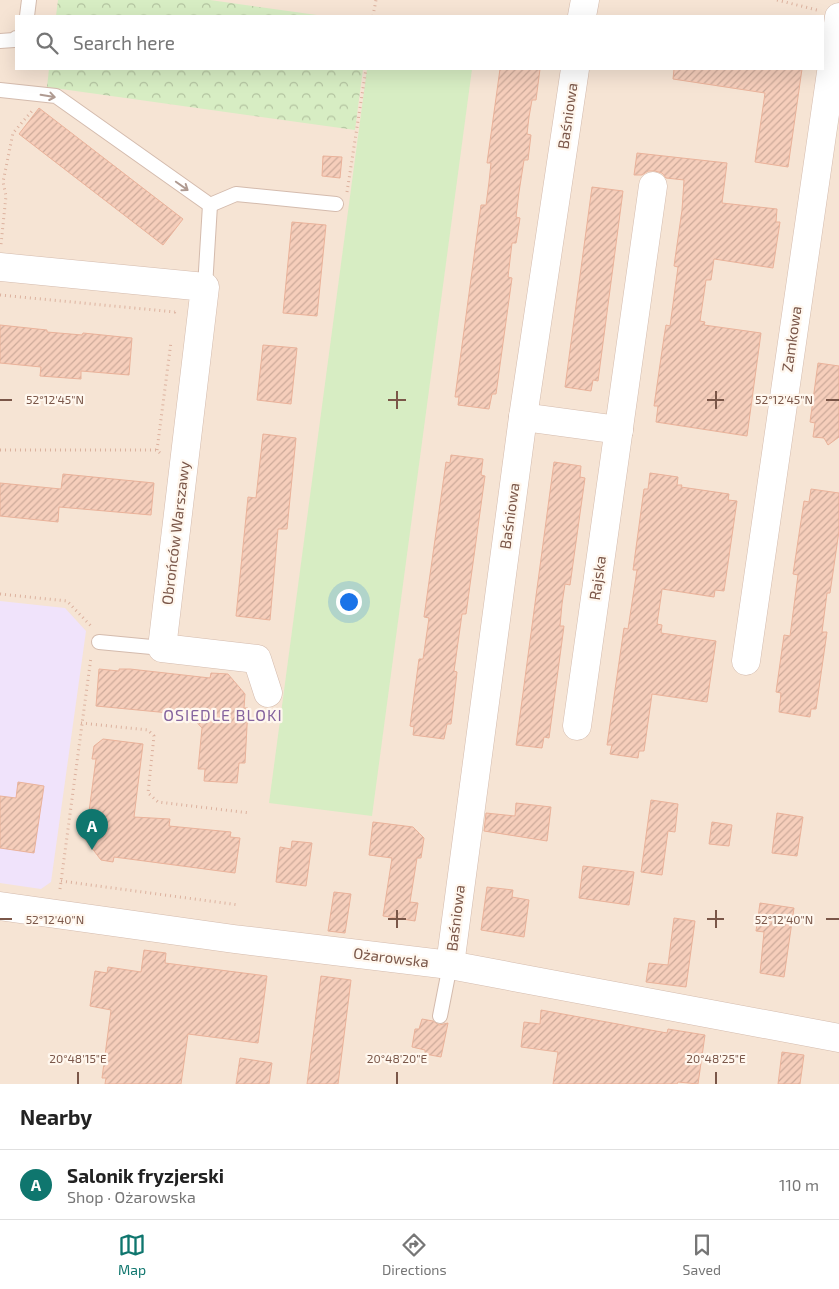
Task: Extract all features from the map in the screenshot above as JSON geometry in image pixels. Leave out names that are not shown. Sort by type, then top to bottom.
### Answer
[{"type":"street","points":[[582,15],[585,0]]},
{"type":"street","name":"Zamkowa","points":[[824,60],[830,14]]},
{"type":"street","name":"Baśniowa","points":[[450,965],[523,417],[575,70]]},
{"type":"street","name":"Zamkowa","points":[[746,661],[823,70]]},
{"type":"street","name":"Rajska","points":[[577,726],[653,186]]},
{"type":"street","points":[[0,267],[204,287]]},
{"type":"street","name":"Obrońców Warszawy","points":[[162,648],[204,287]]},
{"type":"street","points":[[523,417],[619,430]]},
{"type":"street","points":[[162,648],[257,659],[268,693]]},
{"type":"street","name":"Ożarowska","points":[[0,906],[234,939],[450,965],[839,1038]]},
{"type":"lane","points":[[26,15],[29,0]]},
{"type":"lane","points":[[0,41],[15,39]]},
{"type":"lane","points":[[0,90],[56,96],[210,205],[236,194],[336,204]]},
{"type":"lane","name":"Obrońców Warszawy","points":[[204,287],[210,205]]},
{"type":"lane","points":[[96,642],[162,648]]},
{"type":"lane","points":[[440,1016],[450,965]]},
{"type":"path","points":[[374,15],[376,0]]},
{"type":"path","points":[[777,0],[830,14]]},
{"type":"path","points":[[336,204],[344,200],[347,193],[366,70]]},
{"type":"path","points":[[0,251],[6,196],[1,187],[13,133],[38,105]]},
{"type":"path","points":[[174,322],[175,312]]},
{"type":"path","points":[[157,450],[171,341]]},
{"type":"path","points":[[0,450],[157,450],[164,456]]},
{"type":"path","points":[[0,594],[67,601],[96,642],[82,723],[61,881],[238,905]]},
{"type":"path","points":[[82,723],[148,730],[154,736],[148,793],[158,802],[250,813]]},
{"type":"shaded area","points":[[0,0],[839,0],[839,1084],[0,1084]]},
{"type":"shaded area","points":[[0,601],[65,608],[86,631],[51,882],[41,889],[0,883]]},
{"type":"green space","points":[[58,0],[210,0],[317,15],[56,15]]},
{"type":"green space","points":[[49,70],[363,70],[355,130],[47,87]]},
{"type":"green space","points":[[367,70],[472,70],[372,816],[269,803]]},
{"type":"building","points":[[500,70],[540,70],[536,100],[532,100],[529,117],[527,134],[531,135],[528,160],[524,160],[519,192],[516,217],[520,218],[516,243],[512,243],[508,277],[512,278],[496,394],[492,394],[489,409],[458,405],[459,397],[455,397],[481,205],[486,205],[491,163],[487,163]]},
{"type":"building","points":[[674,70],[802,70],[788,167],[755,162],[765,93],[673,79]]},
{"type":"building","points":[[39,108],[183,219],[163,245],[19,134]]},
{"type":"building","points":[[637,153],[727,163],[722,203],[777,209],[776,222],[780,222],[773,268],[714,259],[711,280],[706,280],[700,321],[705,322],[704,325],[761,333],[747,436],[656,422],[658,406],[654,406],[666,325],[670,326],[678,267],[674,266],[684,180],[666,178],[662,173],[655,171],[634,175]]},
{"type":"building","points":[[323,156],[342,157],[340,178],[322,176]]},
{"type":"building","points":[[592,187],[623,191],[598,381],[593,380],[591,391],[565,387]]},
{"type":"building","points":[[292,222],[326,225],[317,316],[283,313]]},
{"type":"building","points":[[0,325],[47,330],[47,332],[82,335],[83,333],[132,338],[129,375],[81,371],[81,379],[40,376],[41,367],[0,363]]},
{"type":"building","points":[[263,345],[297,348],[291,404],[257,400]]},
{"type":"building","points":[[818,363],[839,366],[839,437],[828,445],[824,438],[813,437],[815,423],[810,422]]},
{"type":"building","points":[[263,434],[296,438],[287,529],[278,529],[270,620],[236,616],[248,497],[256,498]]},
{"type":"building","points":[[451,455],[483,459],[481,475],[485,476],[466,614],[462,614],[454,671],[457,672],[451,724],[447,724],[444,739],[413,735],[414,727],[410,726],[419,659],[423,659],[429,618],[424,617],[446,462],[450,463]]},
{"type":"building","points":[[554,462],[581,466],[580,477],[585,478],[570,585],[565,584],[562,604],[560,626],[564,626],[549,738],[544,737],[542,748],[516,745]]},
{"type":"building","points":[[650,473],[678,477],[677,485],[682,485],[681,487],[729,494],[728,500],[737,501],[724,591],[715,590],[714,597],[662,589],[657,624],[662,625],[661,633],[716,641],[707,702],[652,694],[644,751],[639,751],[638,758],[610,754],[612,745],[607,745],[624,628],[628,629],[637,570],[633,570],[644,489],[648,489]]},
{"type":"building","points":[[63,474],[154,483],[151,515],[59,507],[58,522],[0,516],[0,483],[61,489]]},
{"type":"building","points":[[811,489],[839,493],[839,531],[830,593],[827,593],[822,632],[827,632],[816,709],[811,709],[810,717],[779,712],[781,693],[776,692],[784,635],[790,636],[798,575],[793,574],[804,501],[809,502]]},
{"type":"building","points":[[99,669],[119,671],[119,669],[130,669],[210,678],[211,673],[228,674],[245,694],[244,708],[248,708],[245,763],[239,763],[237,783],[204,781],[205,769],[198,769],[202,728],[190,715],[96,706]]},
{"type":"building","points":[[103,739],[143,744],[134,817],[170,819],[169,826],[231,832],[230,837],[240,838],[235,873],[114,857],[113,862],[101,860],[81,834],[83,819],[88,819],[96,759],[92,759],[94,746]]},
{"type":"building","points":[[18,782],[44,786],[34,853],[0,848],[0,796],[16,798]]},
{"type":"building","points":[[651,800],[678,804],[675,832],[668,831],[662,875],[641,872]]},
{"type":"building","points":[[516,803],[551,807],[547,841],[484,831],[486,813],[515,816]]},
{"type":"building","points":[[777,813],[803,817],[797,856],[772,853]]},
{"type":"building","points":[[373,822],[413,827],[424,838],[421,858],[417,858],[410,902],[418,903],[415,921],[383,916],[392,858],[369,855]]},
{"type":"building","points":[[712,822],[732,825],[729,846],[709,844]]},
{"type":"building","points":[[292,841],[312,843],[306,886],[276,882],[280,847],[291,849]]},
{"type":"building","points":[[583,866],[634,872],[629,905],[579,898]]},
{"type":"building","points":[[487,887],[513,890],[512,897],[529,900],[524,937],[481,930]]},
{"type":"building","points":[[334,892],[351,894],[345,933],[328,931]]},
{"type":"building","points":[[760,903],[794,908],[784,977],[760,973],[764,932],[756,931]]},
{"type":"building","points":[[674,918],[695,921],[686,987],[646,982],[649,963],[668,965]]},
{"type":"building","points":[[144,950],[166,953],[165,963],[267,976],[258,1043],[188,1034],[181,1084],[105,1084],[106,1078],[102,1078],[111,1010],[90,1006],[95,971],[107,973],[108,967],[141,972]]},
{"type":"building","points":[[321,976],[351,980],[338,1084],[307,1084]]},
{"type":"building","points":[[541,1010],[667,1033],[668,1029],[705,1035],[698,1084],[678,1082],[677,1084],[553,1084],[558,1052],[521,1047],[524,1022],[540,1024]]},
{"type":"building","points":[[422,1019],[433,1021],[439,1025],[448,1023],[441,1057],[425,1054],[425,1050],[412,1047],[415,1029],[419,1029]]},
{"type":"building","points":[[782,1052],[804,1055],[800,1084],[778,1084]]},
{"type":"building","points":[[240,1058],[272,1063],[269,1084],[236,1084]]},
{"type":"place","name":"Salonik fryzjerski","points":[[92,850]]},
{"type":"district","name":"OSIEDLE BLOKI","points":[[223,715]]}]
